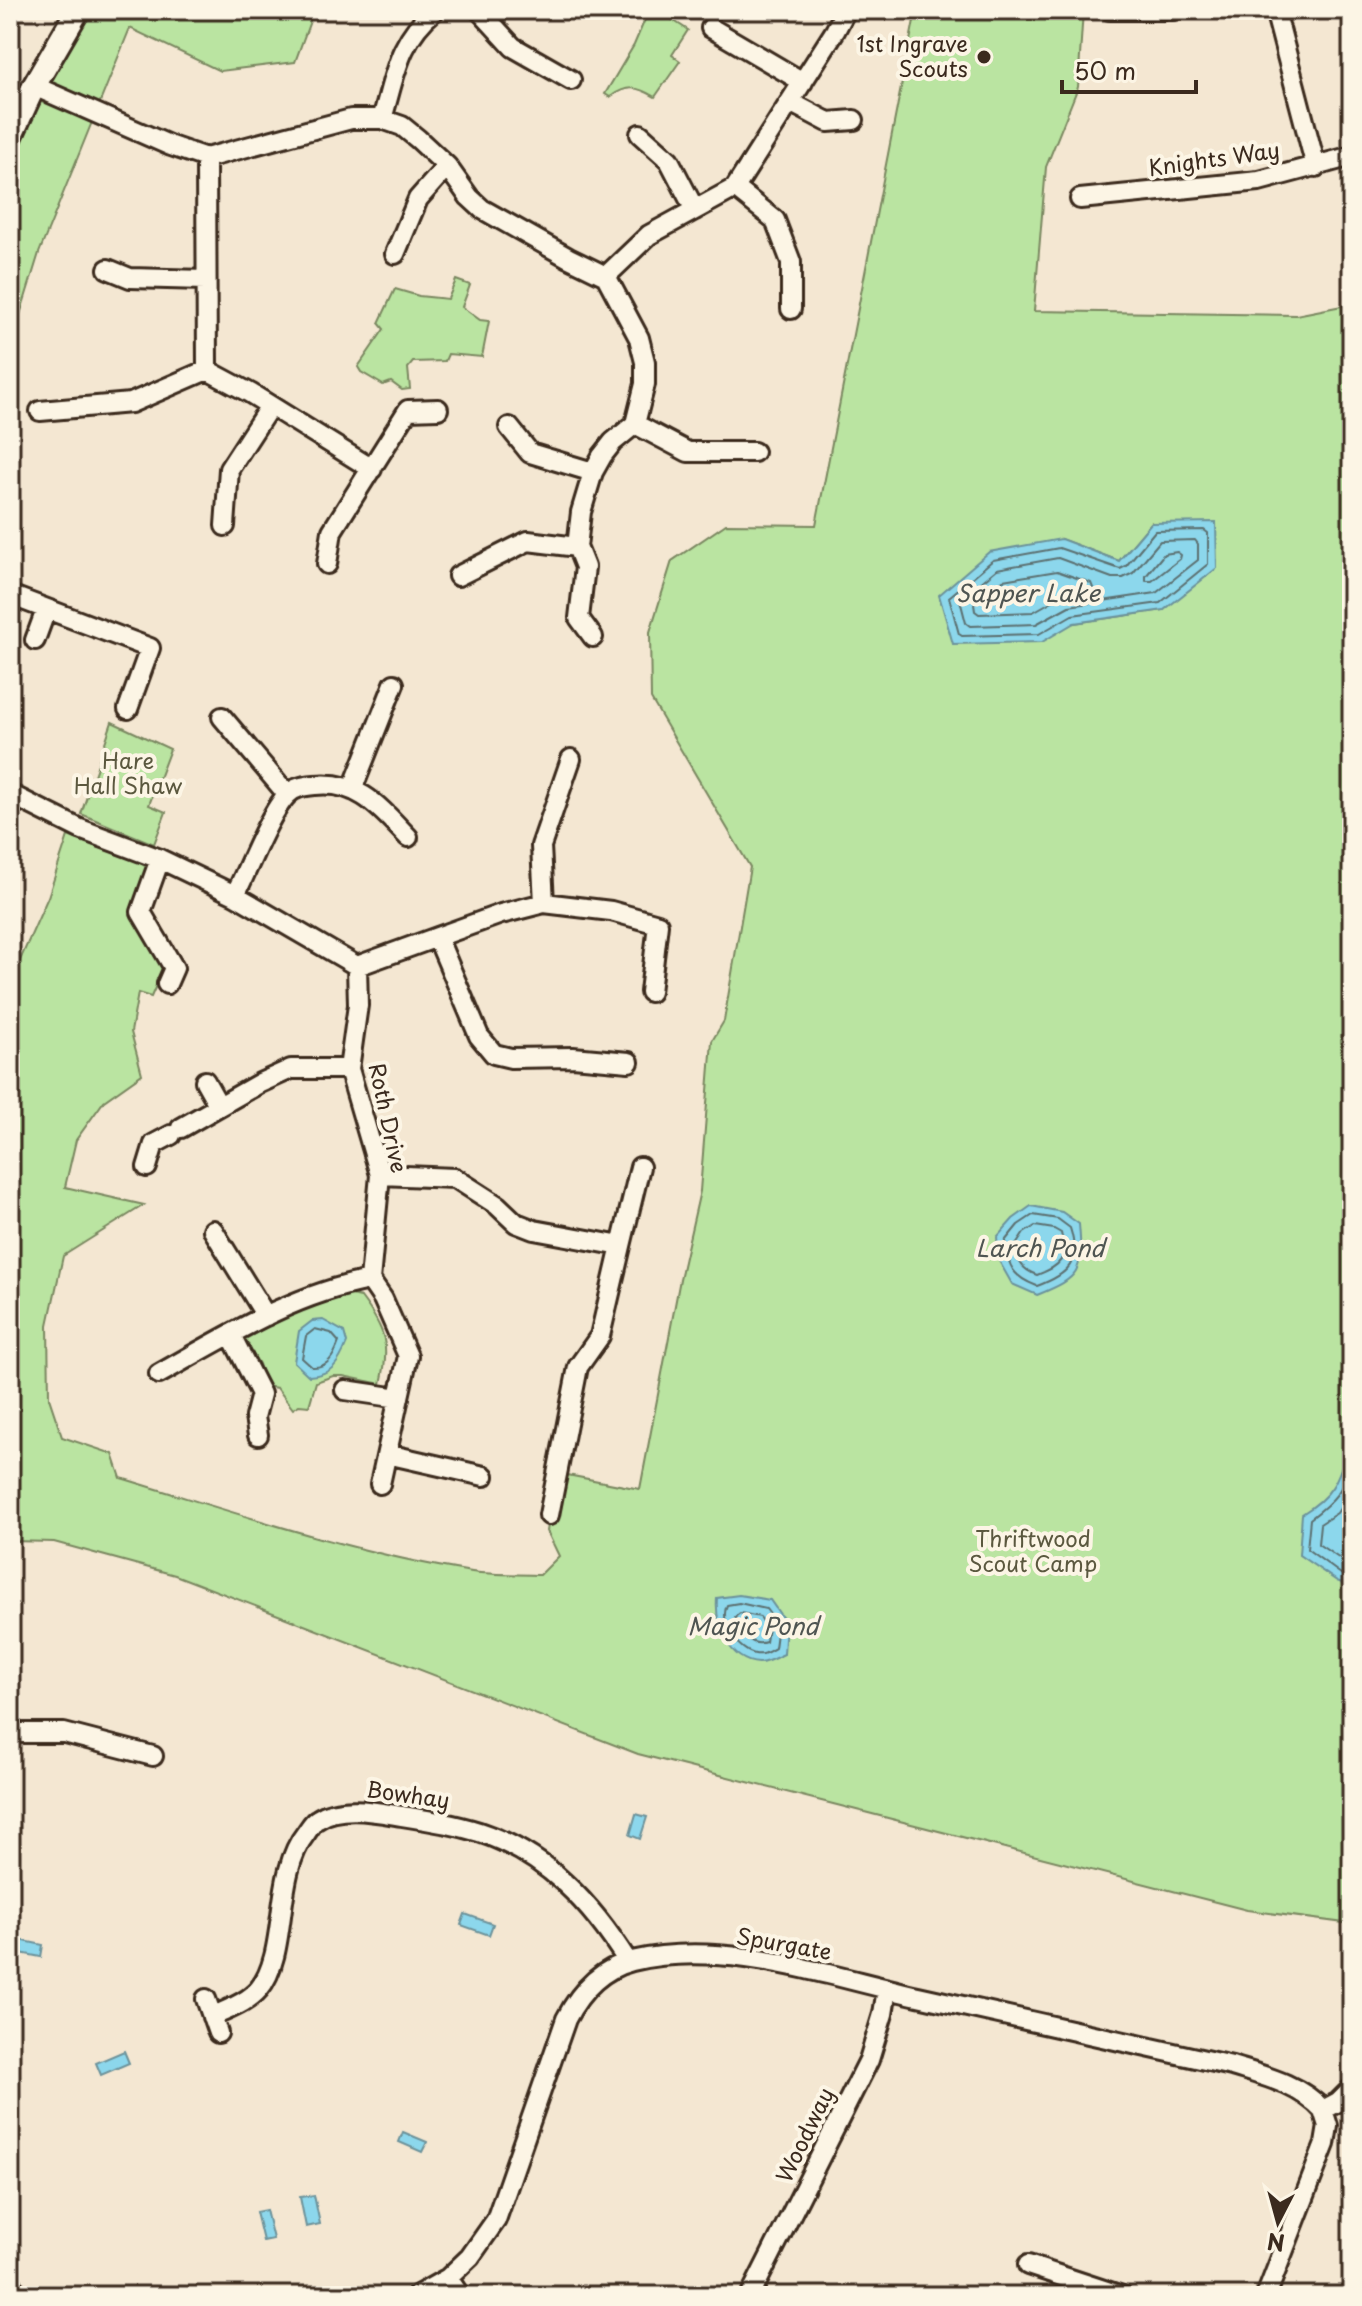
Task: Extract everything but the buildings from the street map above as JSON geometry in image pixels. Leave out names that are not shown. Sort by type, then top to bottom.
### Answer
[{"type":"street","points":[[10,138],[34,86],[78,10]]},
{"type":"street","points":[[382,119],[405,43],[435,10]]},
{"type":"street","points":[[479,10],[513,47],[571,80]]},
{"type":"street","points":[[606,276],[649,235],[735,188],[846,10]]},
{"type":"street","points":[[1110,10],[1173,10]]},
{"type":"street","points":[[1275,10],[1316,167]]},
{"type":"street","points":[[711,28],[803,82]]},
{"type":"street","points":[[34,86],[171,146],[206,158],[351,119],[382,119],[402,126],[447,166],[469,197],[482,209],[606,276],[639,338],[645,362],[645,384],[635,424],[613,442],[593,472],[581,512],[577,547],[585,567],[579,618],[593,637]]},
{"type":"street","points":[[790,102],[828,122],[854,120]]},
{"type":"street","points":[[640,134],[669,160],[695,210]]},
{"type":"street","name":"Knights Way","points":[[1080,199],[1259,181],[1352,156]]},
{"type":"street","points":[[206,158],[207,370]]},
{"type":"street","points":[[395,254],[418,199],[447,166]]},
{"type":"street","points":[[735,188],[775,220],[791,262],[791,309]]},
{"type":"street","points":[[108,269],[130,278],[205,280]]},
{"type":"street","points":[[207,370],[372,469]]},
{"type":"street","points":[[40,411],[131,403],[207,370]]},
{"type":"street","points":[[225,526],[229,469],[270,406]]},
{"type":"street","points":[[327,564],[332,531],[408,410],[438,409]]},
{"type":"street","points":[[635,424],[688,452],[754,452]]},
{"type":"street","points":[[509,427],[530,453],[593,472]]},
{"type":"street","points":[[458,576],[528,541],[577,547]]},
{"type":"street","points":[[10,595],[150,648],[128,709]]},
{"type":"street","points":[[35,640],[46,610]]},
{"type":"street","points":[[352,790],[394,684]]},
{"type":"street","points":[[222,717],[287,794]]},
{"type":"street","points":[[544,903],[541,846],[571,759]]},
{"type":"street","points":[[235,895],[274,815],[287,794],[300,787],[331,783],[367,795],[408,837]]},
{"type":"street","points":[[10,794],[80,829],[160,859],[235,895],[357,966],[501,914],[544,903],[611,911],[658,924],[650,992]]},
{"type":"street","points":[[160,859],[141,912],[174,968],[167,984]]},
{"type":"street","points":[[438,939],[479,1036],[494,1054],[511,1058],[573,1057],[629,1062]]},
{"type":"street","name":"Roth Drive","points":[[357,966],[358,1005],[349,1069],[380,1175],[370,1280]]},
{"type":"street","points":[[147,1167],[154,1144],[291,1069],[349,1069]]},
{"type":"street","points":[[205,1081],[219,1106]]},
{"type":"street","points":[[549,1515],[578,1370],[600,1336],[640,1167]]},
{"type":"street","points":[[380,1175],[455,1178],[497,1205],[516,1223],[534,1230],[621,1246]]},
{"type":"street","points":[[213,1230],[266,1316]]},
{"type":"street","points":[[159,1374],[297,1300],[346,1284],[370,1280],[383,1299],[408,1356],[380,1484]]},
{"type":"street","points":[[231,1335],[261,1394],[255,1417],[258,1435]]},
{"type":"street","points":[[345,1390],[399,1398]]},
{"type":"street","points":[[387,1454],[484,1476]]},
{"type":"street","points":[[10,1733],[64,1733],[153,1756]]},
{"type":"street","name":"Bowhay","points":[[212,2016],[240,2004],[260,1988],[271,1967],[290,1865],[297,1844],[317,1819],[343,1811],[382,1812],[444,1823],[517,1848],[554,1873],[588,1904],[628,1962]]},
{"type":"street","name":"Spurgate","points":[[416,2296],[448,2278],[470,2257],[496,2220],[566,2019],[579,1994],[602,1974],[628,1962],[655,1957],[738,1958],[785,1965],[1232,2066],[1297,2089],[1323,2110]]},
{"type":"street","name":"Woodway","points":[[750,2296],[869,2060],[887,1989]]},
{"type":"street","points":[[1266,2296],[1325,2144],[1328,2126],[1323,2110],[1338,2102],[1352,2088]]},
{"type":"street","points":[[1028,2265],[1122,2296]]},
{"type":"street","points":[[448,2278],[460,2296]]},
{"type":"street","points":[[10,2280],[16,2296]]},
{"type":"green space","points":[[78,10],[314,10],[295,62],[220,71],[130,28],[39,253],[10,347],[10,138]]},
{"type":"green space","points":[[649,10],[657,10],[688,30],[672,55],[680,61],[655,97],[632,88],[610,97],[605,94],[634,45]]},
{"type":"green space","name":"Thriftwood Scout Camp","points":[[916,10],[1083,10],[1078,87],[1046,167],[1034,311],[1296,315],[1352,304],[1352,1924],[1247,1910],[638,1754],[175,1575],[54,1542],[10,1541],[10,1004],[17,967],[48,897],[68,836],[136,861],[154,871],[142,912],[168,958],[151,997],[138,993],[131,1032],[142,1074],[104,1101],[76,1140],[65,1187],[144,1205],[63,1256],[48,1325],[49,1398],[62,1437],[113,1454],[121,1478],[339,1543],[480,1573],[540,1575],[559,1556],[547,1531],[557,1473],[640,1489],[700,1191],[712,1041],[724,1021],[750,867],[651,699],[650,632],[672,561],[726,524],[816,525]],"holes":[[[1151,523],[1164,610],[1074,623],[1061,539],[1119,561]]]},
{"type":"green space","points":[[456,280],[470,285],[462,307],[480,320],[489,321],[482,357],[448,354],[445,361],[413,362],[408,368],[410,389],[402,390],[391,382],[383,385],[361,372],[358,367],[384,329],[379,323],[395,289],[419,296],[448,299]]},
{"type":"green space","name":"Hare Hall Shaw","points":[[112,722],[170,749],[149,805],[166,812],[154,844],[81,814]]},
{"type":"green space","points":[[346,1294],[361,1297],[381,1329],[385,1359],[381,1384],[333,1376],[316,1382],[309,1406],[299,1405],[293,1409],[277,1388],[265,1386],[259,1364],[244,1340],[305,1305]]},
{"type":"water","name":"Sapper Lake","points":[[1216,522],[1217,568],[1164,610],[1074,623],[1042,642],[953,644],[939,595],[989,552],[1061,539],[1119,561],[1151,523]]},
{"type":"water","name":"Larch Pond","points":[[1031,1206],[1062,1212],[1079,1224],[1080,1253],[1076,1271],[1063,1283],[1037,1295],[1012,1284],[999,1261],[997,1237],[1013,1219]]},
{"type":"water","points":[[323,1320],[344,1332],[347,1343],[334,1367],[309,1376],[294,1362],[299,1331],[312,1321]]},
{"type":"water","points":[[1352,1447],[1352,1587],[1337,1581],[1299,1555],[1302,1514],[1327,1494],[1337,1479],[1348,1449]]},
{"type":"water","name":"Magic Pond","points":[[739,1595],[770,1600],[786,1623],[784,1654],[759,1663],[748,1661],[732,1649],[721,1630],[717,1598]]},
{"type":"water","points":[[636,1814],[647,1817],[640,1839],[630,1835]]},
{"type":"water","points":[[465,1914],[493,1924],[489,1935],[461,1925]]},
{"type":"water","points":[[10,1938],[43,1945],[41,1957],[10,1951]]},
{"type":"water","points":[[124,2051],[129,2063],[101,2075],[96,2063]]},
{"type":"water","points":[[403,2132],[427,2142],[422,2152],[399,2142]]},
{"type":"water","points":[[314,2195],[320,2224],[306,2227],[300,2197]]},
{"type":"water","points":[[266,2210],[273,2239],[263,2241],[256,2212]]},
{"type":"place","name":"1st Ingrave Scouts","points":[[984,57]]}]
